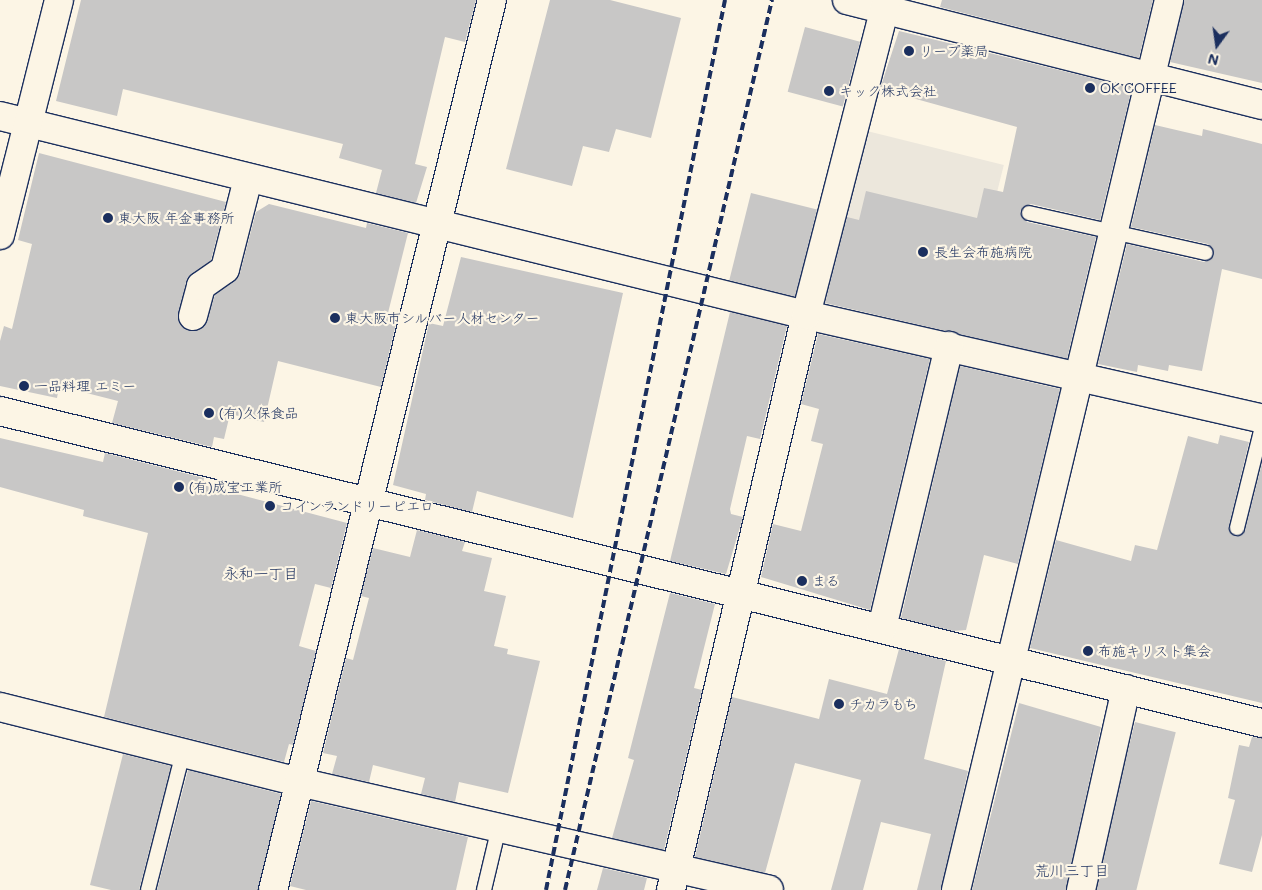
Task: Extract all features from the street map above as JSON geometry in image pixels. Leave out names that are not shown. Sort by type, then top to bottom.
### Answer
[{"type":"street","points":[[0,235],[59,0]]},
{"type":"street","points":[[273,890],[492,0]]},
{"type":"street","points":[[847,0],[886,5],[1262,106]]},
{"type":"street","points":[[956,890],[1080,376],[1149,77],[1169,0]]},
{"type":"street","points":[[674,879],[806,315],[886,5]]},
{"type":"street","points":[[0,116],[436,226],[806,315],[950,346],[1262,419]]},
{"type":"street","points":[[193,316],[201,286],[225,269],[248,179]]},
{"type":"street","points":[[882,628],[950,346]]},
{"type":"street","points":[[0,411],[1262,723]]},
{"type":"street","points":[[1081,890],[1126,689]]},
{"type":"street","points":[[0,707],[300,782],[499,828],[674,879],[769,890]]},
{"type":"lane","points":[[1029,213],[1114,230],[1206,254]]},
{"type":"lane","points":[[1237,528],[1262,427]]},
{"type":"lane","points":[[148,890],[183,753]]},
{"type":"lane","points":[[484,890],[499,828]]},
{"type":"shaded area","points":[[867,131],[1004,165],[963,330],[826,296]]},
{"type":"building","points":[[81,0],[476,0],[465,42],[445,37],[415,164],[427,167],[416,203],[376,193],[382,170],[339,158],[343,144],[123,89],[117,116],[56,101]]},
{"type":"building","points":[[550,0],[610,0],[681,18],[651,138],[616,129],[609,152],[583,146],[572,186],[506,169]]},
{"type":"building","points":[[942,0],[1153,0],[1139,58],[940,7]]},
{"type":"building","points":[[1184,0],[1262,0],[1262,83],[1170,62]]},
{"type":"building","points":[[805,27],[860,42],[843,106],[788,92]]},
{"type":"building","points":[[899,31],[1132,88],[1100,220],[1031,204],[1021,211],[1027,222],[1096,237],[1067,359],[825,303],[847,217],[859,220],[866,191],[977,218],[984,188],[1003,192],[1017,127],[880,89]]},
{"type":"building","points":[[1155,125],[1202,136],[1203,129],[1262,144],[1262,279],[1222,269],[1202,371],[1169,365],[1168,371],[1138,365],[1137,372],[1098,364],[1127,244],[1204,262],[1214,255],[1208,244],[1131,227]]},
{"type":"building","points":[[39,153],[226,202],[211,260],[186,282],[178,320],[189,331],[204,327],[215,295],[240,273],[256,212],[269,204],[366,228],[367,223],[408,233],[388,313],[398,315],[381,387],[278,361],[264,422],[230,414],[224,439],[214,437],[212,447],[112,423],[118,401],[59,386],[57,398],[0,386],[0,341],[4,326],[12,329],[32,244],[18,240]]},
{"type":"building","points":[[751,193],[817,209],[795,297],[729,280]]},
{"type":"building","points":[[461,257],[623,293],[573,518],[477,491],[472,512],[425,500],[426,494],[393,485],[429,323],[443,326]]},
{"type":"building","points":[[730,312],[787,326],[760,439],[747,436],[730,509],[731,514],[743,517],[726,574],[670,561]]},
{"type":"building","points":[[818,334],[930,359],[870,610],[761,577],[773,524],[801,531],[823,444],[811,441],[819,409],[801,404]]},
{"type":"building","points":[[960,366],[1060,389],[1018,564],[984,555],[966,630],[953,631],[901,618]]},
{"type":"building","points":[[1220,435],[1249,442],[1229,526],[1234,536],[1245,530],[1262,463],[1262,703],[1030,648],[1056,540],[1131,561],[1135,545],[1157,550],[1188,436],[1218,444]]},
{"type":"building","points":[[0,438],[103,462],[105,453],[204,478],[203,485],[347,523],[331,588],[315,584],[299,646],[316,651],[293,745],[289,744],[284,762],[104,717],[148,533],[83,516],[84,510],[0,487]]},
{"type":"building","points":[[417,530],[465,542],[462,551],[492,558],[484,591],[506,596],[494,646],[508,649],[507,654],[540,661],[508,793],[459,782],[455,802],[421,794],[425,778],[373,765],[369,782],[332,774],[337,756],[323,753],[346,658],[353,660],[369,598],[361,596],[373,548],[410,557]]},
{"type":"building","points":[[670,593],[715,604],[694,688],[702,690],[664,850],[612,838],[634,760],[628,758]]},
{"type":"building","points":[[899,649],[946,661],[924,759],[968,771],[941,890],[917,890],[931,834],[881,822],[863,890],[831,890],[861,780],[795,763],[765,873],[695,857],[732,697],[819,719],[829,679],[887,694]]},
{"type":"building","points":[[1019,703],[1101,727],[1066,890],[972,890]]},
{"type":"building","points":[[1135,722],[1176,732],[1136,890],[1093,889]]},
{"type":"building","points":[[1252,737],[1262,738],[1262,835],[1252,872],[1219,864],[1235,800],[1228,798],[1239,745],[1249,747]]},
{"type":"building","points":[[123,754],[171,766],[139,890],[111,890],[90,885]]},
{"type":"building","points":[[188,770],[281,794],[258,890],[157,890]]},
{"type":"building","points":[[311,801],[468,837],[456,890],[306,890],[290,886]]},
{"type":"building","points":[[603,868],[647,878],[644,890],[597,890]]},
{"type":"railway","points":[[546,890],[725,0]]},
{"type":"railway","points":[[565,890],[772,0]]},
{"type":"place","name":"リープ薬局","points":[[909,51]]},
{"type":"place","name":"OK COFFEE","points":[[1090,88]]},
{"type":"place","name":"キック株式会社","points":[[829,91]]},
{"type":"place","name":"東大阪 年金事務所","points":[[108,218]]},
{"type":"place","name":"長生会布施病院","points":[[923,252]]},
{"type":"place","name":"東大阪市シルバー人材センター","points":[[335,318]]},
{"type":"place","name":"一品料理 エミー","points":[[24,386]]},
{"type":"place","name":"(有)久保食品","points":[[209,413]]},
{"type":"place","name":"(有)成宝工業所","points":[[179,487]]},
{"type":"place","name":"コインランドリーピエロ","points":[[270,506]]},
{"type":"place","name":"まる","points":[[802,581]]},
{"type":"place","name":"布施キリスト集会","points":[[1088,651]]},
{"type":"place","name":"チカラもち","points":[[839,704]]},
{"type":"district","name":"永和一丁目","points":[[261,574]]},
{"type":"district","name":"荒川三丁目","points":[[1072,871]]}]
